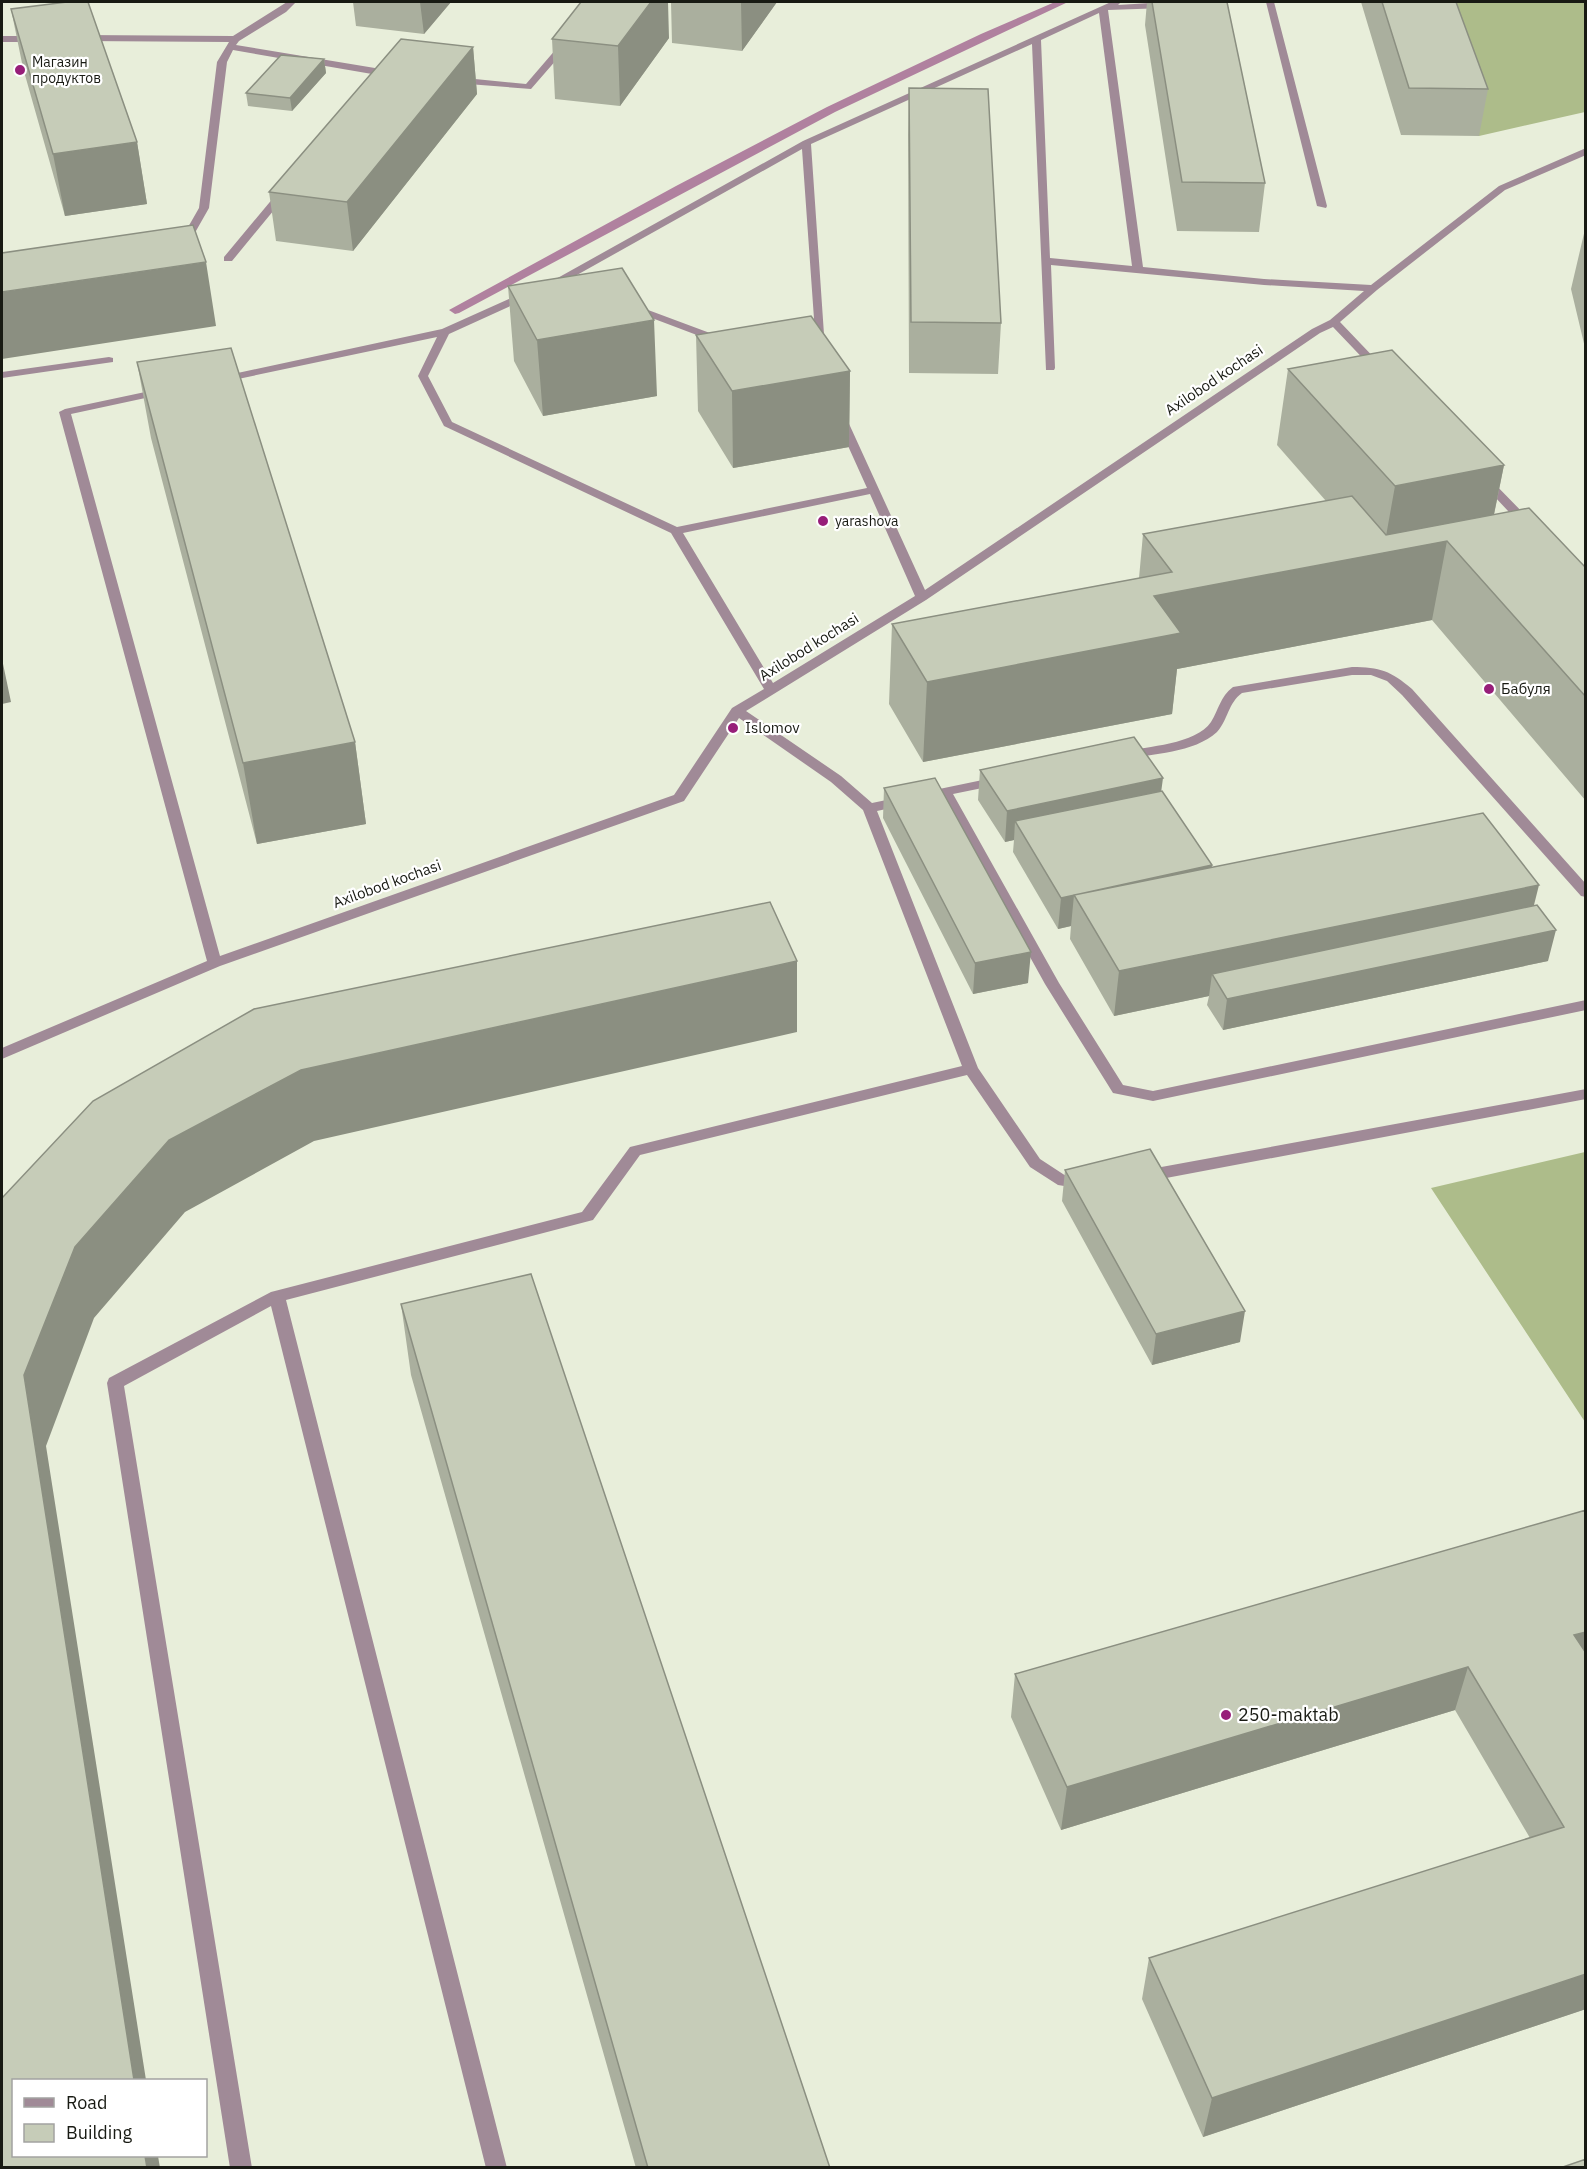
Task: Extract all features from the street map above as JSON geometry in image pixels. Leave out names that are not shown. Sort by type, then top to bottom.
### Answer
[{"type":"street","points":[[177,254],[204,208],[222,62],[233,43],[292,2]]},
{"type":"street","points":[[203,383],[445,332],[548,285],[807,143],[1117,2]]},
{"type":"street","points":[[1270,2],[1322,206]]},
{"type":"street","points":[[1103,8],[1180,4]]},
{"type":"street","points":[[1103,8],[1138,270]]},
{"type":"street","points":[[442,79],[528,87],[572,36]]},
{"type":"street","points":[[70,38],[161,37],[233,43],[353,70],[406,75]]},
{"type":"street","points":[[1036,38],[1050,368]]},
{"type":"street","points":[[2,39],[46,39]]},
{"type":"street","points":[[376,82],[383,73]]},
{"type":"street","points":[[807,143],[822,356]]},
{"type":"street","name":"Axilobod kochasi","points":[[2,1054],[215,963],[679,798],[736,711],[922,597],[1316,331],[1334,322],[1373,288],[1502,188],[1586,151]]},
{"type":"street","points":[[228,259],[287,188]]},
{"type":"street","points":[[1046,261],[1264,282],[1373,288]]},
{"type":"street","points":[[548,285],[581,288]]},
{"type":"street","points":[[625,305],[736,346]]},
{"type":"street","points":[[1334,322],[1383,373]]},
{"type":"street","points":[[445,332],[423,376],[448,424],[676,531],[771,690]]},
{"type":"street","points":[[2,375],[109,360]]},
{"type":"street","points":[[180,388],[65,412],[215,963]]},
{"type":"street","points":[[837,410],[922,597]]},
{"type":"street","points":[[1472,466],[1537,534]]},
{"type":"street","points":[[676,531],[874,490]]},
{"type":"street","points":[[1115,756],[1194,740],[1214,728],[1228,696],[1239,690],[1352,671],[1373,671],[1391,678],[1407,692],[1586,893]]},
{"type":"street","points":[[736,711],[837,779],[869,808],[971,1069],[1035,1163],[1063,1181],[1098,1185]]},
{"type":"street","points":[[869,808],[1013,778]]},
{"type":"street","points":[[945,792],[1052,984],[1118,1089],[1152,1096],[1586,1005]]},
{"type":"street","points":[[241,2168],[115,1383],[277,1296],[587,1216],[634,1151],[971,1069]]},
{"type":"street","points":[[1133,1178],[1586,1094]]},
{"type":"street","points":[[277,1296],[497,2168]]},
{"type":"green space","points":[[1433,2],[1585,2],[1585,112],[1479,136]]},
{"type":"green space","points":[[1586,1152],[1585,1422],[1431,1188]]},
{"type":"building","points":[[67,2],[88,2],[137,142],[53,154],[11,9]]},
{"type":"building","points":[[581,2],[651,2],[618,46],[552,39]]},
{"type":"building","points":[[1152,2],[1227,2],[1265,183],[1182,182]]},
{"type":"building","points":[[1382,2],[1456,2],[1488,89],[1409,88]]},
{"type":"building","points":[[401,39],[473,47],[347,202],[269,192]]},
{"type":"building","points":[[281,55],[324,59],[290,98],[246,93]]},
{"type":"building","points":[[909,88],[988,89],[1001,323],[911,322]]},
{"type":"building","points":[[193,225],[206,262],[2,292],[2,253]]},
{"type":"building","points":[[622,268],[654,320],[537,340],[508,286]]},
{"type":"building","points":[[811,316],[850,371],[732,391],[696,335]]},
{"type":"building","points":[[231,348],[355,742],[243,763],[137,362]]},
{"type":"building","points":[[1392,350],[1504,465],[1395,486],[1288,369]]},
{"type":"building","points":[[1352,496],[1386,535],[1529,508],[1586,568],[1586,697],[1447,541],[1154,596],[1181,633],[927,682],[892,624],[1172,572],[1143,534]]},
{"type":"building","points":[[1134,737],[1163,778],[1007,811],[980,770]]},
{"type":"building","points":[[935,778],[1031,952],[975,963],[884,788]]},
{"type":"building","points":[[1162,791],[1212,865],[1061,898],[1015,821]]},
{"type":"building","points":[[1483,813],[1539,885],[1119,971],[1074,895]]},
{"type":"building","points":[[770,902],[797,961],[301,1070],[169,1140],[75,1247],[24,1375],[134,2079],[12,2079],[12,2157],[145,2157],[147,2168],[2,2168],[2,1198],[93,1101],[254,1009]]},
{"type":"building","points":[[1537,905],[1556,930],[1227,999],[1212,974]]},
{"type":"building","points":[[1150,1149],[1245,1311],[1156,1334],[1065,1170]]},
{"type":"building","points":[[531,1274],[830,2168],[648,2168],[401,1304]]},
{"type":"building","points":[[1586,1510],[1586,1632],[1574,1635],[1586,1653],[1586,1974],[1212,2098],[1149,1958],[1564,1827],[1468,1667],[1067,1787],[1015,1674]]},
{"type":"building","points":[[1586,2159],[1586,2168],[1560,2168]]},
{"type":"waterway","points":[[455,310],[831,109],[1063,2]]},
{"type":"place","name":"Магазин продуктов","points":[[20,70]]},
{"type":"place","name":"yarashova","points":[[823,521]]},
{"type":"place","name":"Бабуля","points":[[1489,689]]},
{"type":"place","name":"Islomov","points":[[733,728]]},
{"type":"place","name":"250-maktab","points":[[1226,1715]]}]
